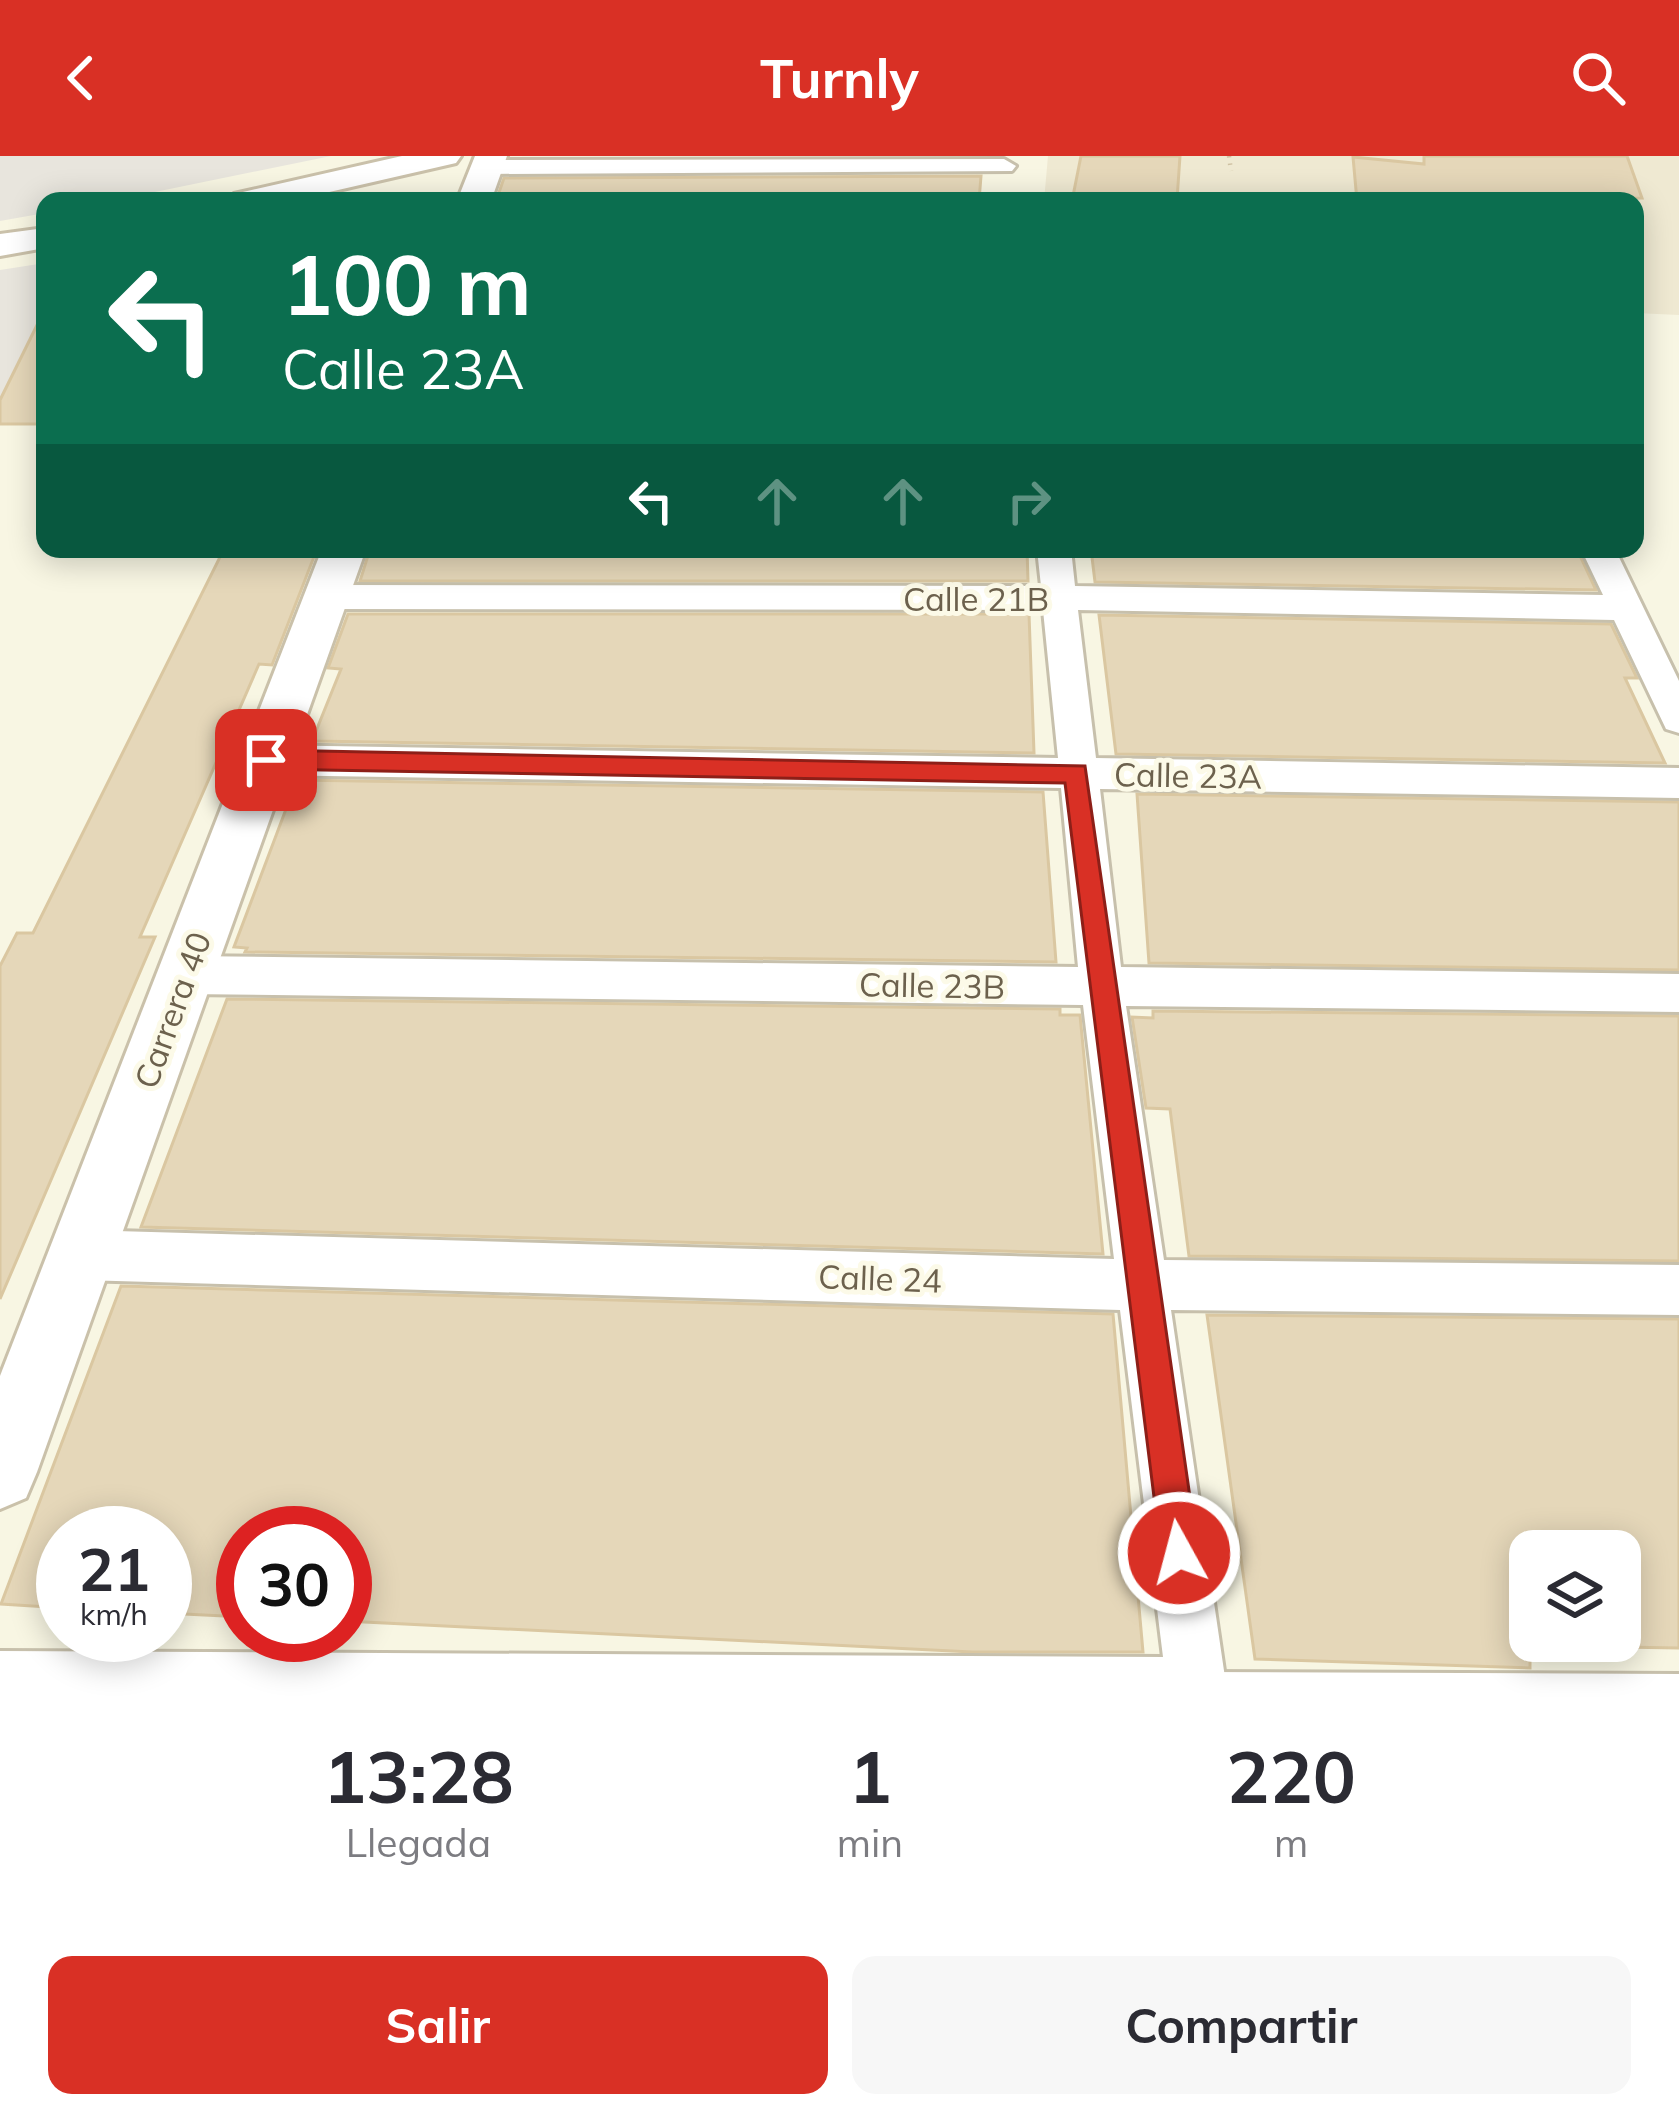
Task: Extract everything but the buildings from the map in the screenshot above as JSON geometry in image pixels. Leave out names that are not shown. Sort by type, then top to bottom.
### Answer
[{"type":"street","points":[[286,192],[445,156]]},
{"type":"street","points":[[477,192],[489,161],[1004,161],[1005,192]]},
{"type":"street","points":[[0,245],[36,239]]},
{"type":"street","points":[[0,1681],[1197,1692],[1102,987],[1055,558]]},
{"type":"street","points":[[1602,558],[1679,719]]},
{"type":"street","name":"Calle 21B","points":[[335,573],[1059,598],[1627,608]]},
{"type":"street","name":"Carrera 40","points":[[0,1472],[335,573]]},
{"type":"street","name":"Calle 23A","points":[[266,760],[1679,783]]},
{"type":"street","name":"Calle 23B","points":[[185,975],[1679,993]]},
{"type":"street","name":"Calle 24","points":[[81,1255],[1145,1285],[1679,1289]]},
{"type":"lane","points":[[1197,1692],[1679,1689]]},
{"type":"path","points":[[1229,156],[1231,171]]},
{"type":"shaded area","points":[[0,156],[331,156],[155,192],[36,192],[36,215],[0,221]]},
{"type":"shaded area","points":[[1048,156],[1679,156],[1679,315],[1644,313],[1644,192],[1045,192]]},
{"type":"shaded area","points":[[36,264],[36,327],[0,400],[0,270]]},
{"type":"route","points":[[266,760],[1076,773],[1179,1553]]}]
